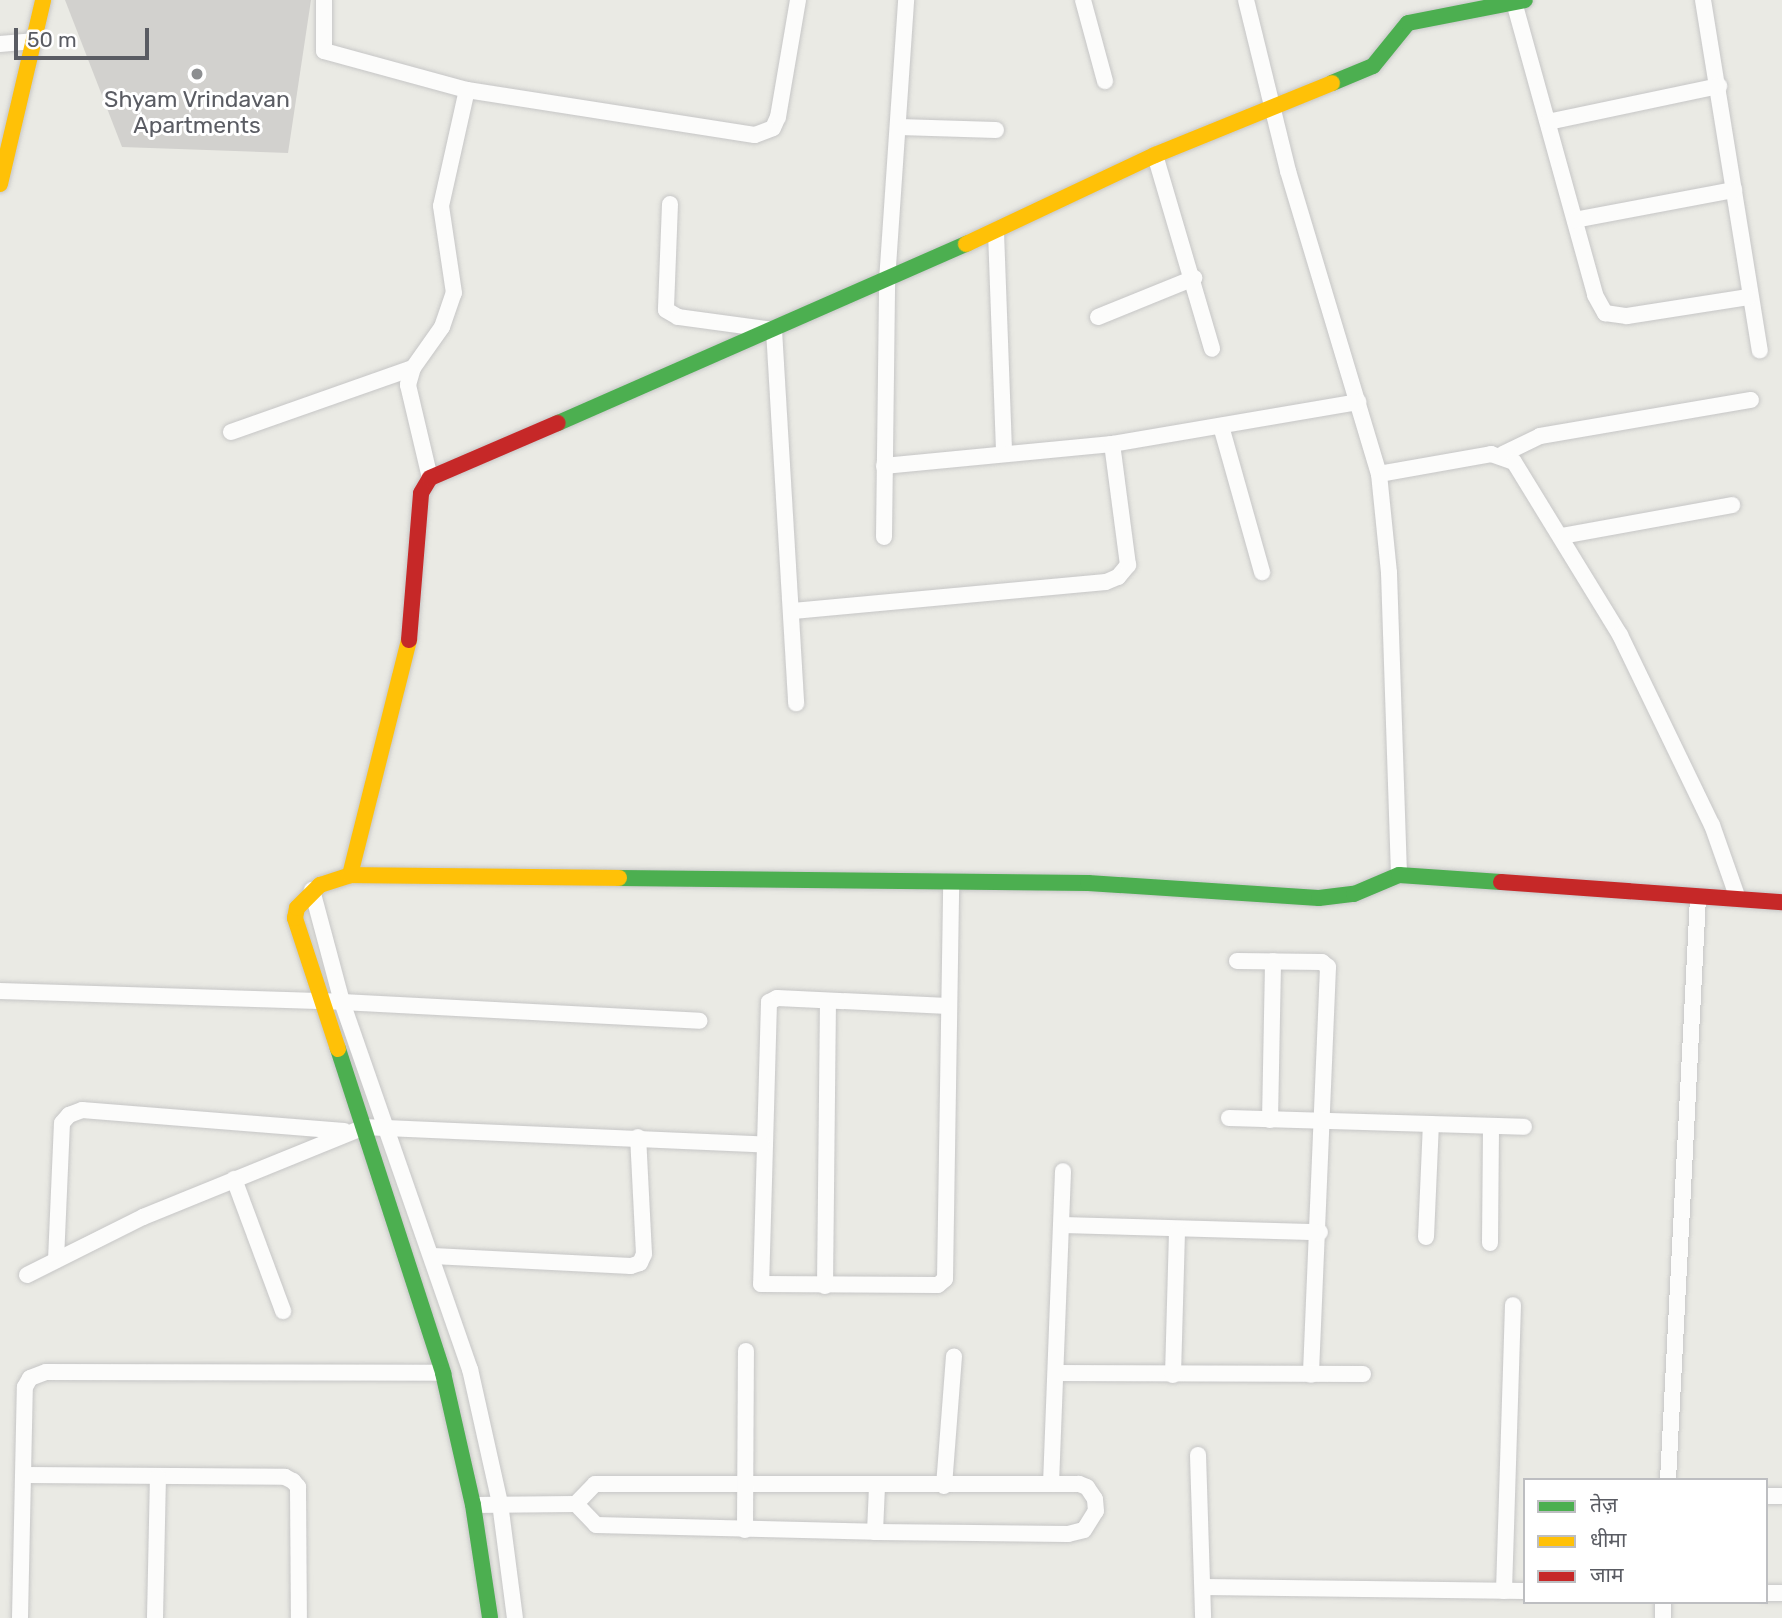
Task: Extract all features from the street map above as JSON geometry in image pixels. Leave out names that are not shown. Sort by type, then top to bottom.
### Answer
[{"type":"street","points":[[0,184],[43,0]]},
{"type":"street","points":[[324,0],[324,51],[467,90],[765,133],[778,117],[798,0]]},
{"type":"street","points":[[884,537],[887,281],[900,127],[906,0]]},
{"type":"street","points":[[1083,0],[1105,81]]},
{"type":"street","points":[[1246,0],[1271,107],[1379,474],[1389,573],[1399,875]]},
{"type":"street","points":[[1703,0],[1719,86],[1749,297],[1760,350]]},
{"type":"street","points":[[351,875],[408,649],[416,600],[421,493],[430,478],[887,281],[1155,155],[1373,66],[1408,23],[1520,1],[1548,122],[1595,295],[1605,313],[1627,316],[1749,297]]},
{"type":"street","points":[[0,44],[33,41]]},
{"type":"street","points":[[1548,122],[1719,86]]},
{"type":"street","points":[[430,478],[410,402],[413,368],[442,327],[454,293],[441,206],[467,90]]},
{"type":"street","points":[[900,127],[996,130]]},
{"type":"street","points":[[1155,155],[1194,278],[1212,349]]},
{"type":"street","points":[[1575,220],[1734,190]]},
{"type":"street","points":[[670,204],[666,310],[678,317],[774,330]]},
{"type":"street","points":[[996,232],[1004,453]]},
{"type":"street","points":[[1098,317],[1194,278]]},
{"type":"street","points":[[774,330],[793,611],[796,703]]},
{"type":"street","points":[[231,432],[413,368]]},
{"type":"street","points":[[1379,474],[1503,454],[1540,436],[1751,400]]},
{"type":"street","points":[[884,466],[1112,444],[1358,402]]},
{"type":"street","points":[[1221,426],[1262,572]]},
{"type":"street","points":[[793,611],[1105,582],[1118,577],[1128,565],[1112,444]]},
{"type":"street","points":[[1503,454],[1514,462],[1562,536],[1620,635],[1712,825],[1738,899]]},
{"type":"street","points":[[1562,536],[1732,505]]},
{"type":"street","points":[[490,1618],[473,1505],[443,1373],[365,1127],[320,1002],[295,918],[297,908],[312,890],[351,875],[1087,883],[1319,898],[1354,894],[1399,875],[1782,902]]},
{"type":"street","points":[[948,1006],[777,998],[767,1006],[758,1278],[773,1287],[937,1285],[946,1279],[951,883]]},
{"type":"street","points":[[312,890],[342,1002],[433,1256],[470,1369],[500,1503],[516,1618]]},
{"type":"street","points":[[1668,1478],[1698,898]]},
{"type":"street","points":[[1237,961],[1322,962],[1328,967],[1320,1231],[1311,1375]]},
{"type":"street","points":[[1270,1120],[1273,961]]},
{"type":"street","points":[[0,991],[342,1002],[699,1021]]},
{"type":"street","points":[[825,1286],[828,1002]]},
{"type":"street","points":[[56,1260],[62,1123],[69,1115],[82,1110],[348,1132]]},
{"type":"street","points":[[1229,1118],[1524,1126]]},
{"type":"street","points":[[1426,1237],[1431,1124]]},
{"type":"street","points":[[1490,1243],[1491,1126]]},
{"type":"street","points":[[27,1275],[234,1179],[365,1127],[762,1144]]},
{"type":"street","points":[[433,1256],[640,1263],[644,1254],[638,1137]]},
{"type":"street","points":[[1051,1484],[1059,1373],[1063,1171]]},
{"type":"street","points":[[234,1179],[283,1311]]},
{"type":"street","points":[[1062,1225],[1177,1230],[1320,1231]]},
{"type":"street","points":[[1174,1375],[1177,1230]]},
{"type":"street","points":[[1504,1591],[1513,1305]]},
{"type":"street","points":[[745,1530],[746,1351]]},
{"type":"street","points":[[944,1486],[954,1356]]},
{"type":"street","points":[[20,1618],[26,1475],[26,1387],[30,1378],[46,1372],[443,1373]]},
{"type":"street","points":[[1059,1373],[1363,1374]]},
{"type":"street","points":[[1198,1455],[1203,1618]]},
{"type":"street","points":[[26,1475],[285,1477],[293,1481],[298,1488],[299,1618]]},
{"type":"street","points":[[155,1618],[158,1477]]},
{"type":"street","points":[[473,1505],[576,1504],[596,1525],[875,1532],[1084,1530],[1096,1511],[1087,1487],[1051,1484],[877,1487],[745,1482],[595,1484],[576,1504]]},
{"type":"street","points":[[875,1532],[877,1487]]},
{"type":"street","points":[[1204,1587],[1523,1591]]},
{"type":"building","name":"Shyam Vrindavan Apartments","points":[[65,0],[311,0],[288,153],[122,147]]},
{"type":"traffic: fast","points":[[1332,83],[1373,66],[1408,23],[1525,0]]},
{"type":"traffic: fast","points":[[558,423],[966,244]]},
{"type":"traffic: fast","points":[[619,878],[1088,883],[1319,898],[1354,894],[1399,875],[1501,882]]},
{"type":"traffic: fast","points":[[338,1049],[443,1373],[473,1505],[490,1618]]},
{"type":"traffic: slow","points":[[0,184],[43,0]]},
{"type":"traffic: slow","points":[[966,244],[1155,155],[1332,83]]},
{"type":"traffic: slow","points":[[350,875],[409,640]]},
{"type":"traffic: slow","points":[[338,1049],[295,918],[297,908],[320,885],[350,875],[619,878]]},
{"type":"traffic: jam","points":[[409,640],[421,493],[430,478],[558,423]]},
{"type":"traffic: jam","points":[[1501,882],[1782,902]]},
{"type":"place","name":"Shyam Vrindavan Apartments","points":[[197,74]]}]
